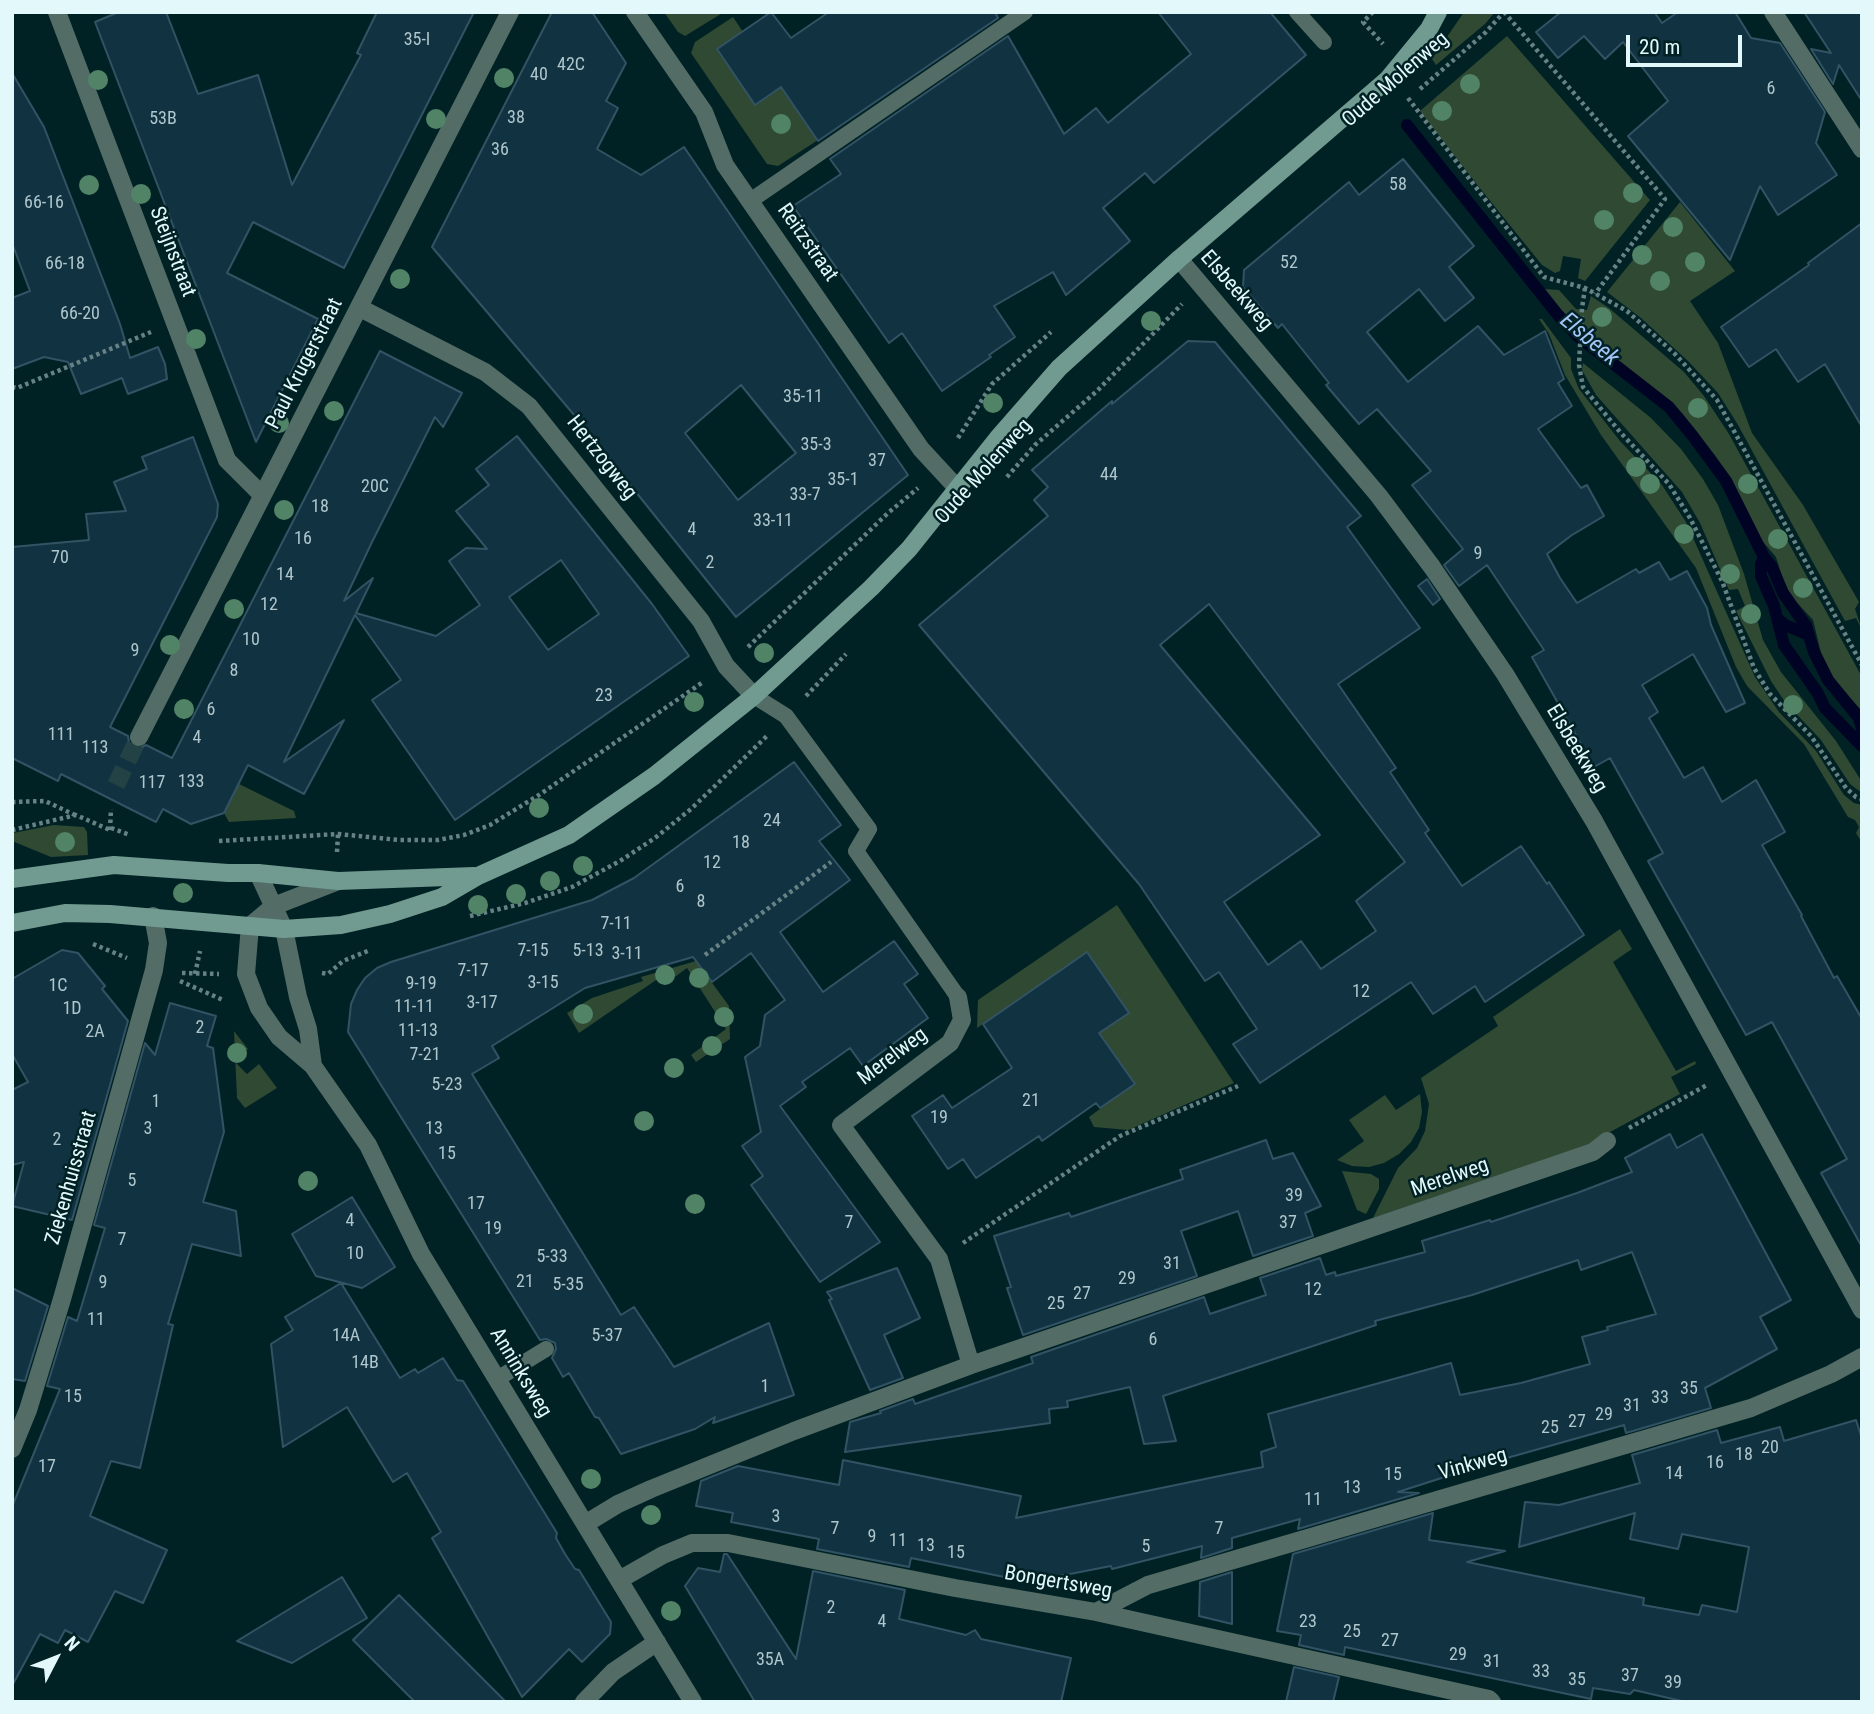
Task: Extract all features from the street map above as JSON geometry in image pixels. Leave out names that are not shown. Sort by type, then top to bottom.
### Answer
[{"type":"main road","name":"Oude Molenweg","points":[[12,923],[65,914],[153,916],[284,929],[341,925],[390,914],[442,897],[478,876],[569,835],[654,775],[754,696],[871,588],[909,549],[1059,368],[1179,259],[1388,79],[1429,29],[1438,12]]},
{"type":"main road","name":"Oude Molenweg","points":[[12,879],[114,865],[258,873],[338,881],[478,876]]},
{"type":"street","name":"Steijnstraat","points":[[57,12],[227,460],[262,495]]},
{"type":"street","name":"Paul Krugerstraat","points":[[139,737],[510,12]]},
{"type":"street","name":"Reitzstraat","points":[[635,12],[704,112],[725,165],[921,449],[958,489]]},
{"type":"street","points":[[1773,12],[1862,149]]},
{"type":"street","name":"Elsbeekweg","points":[[1179,259],[1379,496],[1432,567],[1505,674],[1594,821],[1862,1310]]},
{"type":"street","name":"Hertzogweg","points":[[360,308],[485,372],[528,406],[701,621],[726,666],[754,696]]},
{"type":"street","name":"Anninksweg","points":[[258,873],[284,929],[298,998],[308,1029],[313,1066]]},
{"type":"street","name":"Oude Molenweg","points":[[250,926],[274,906],[338,881]]},
{"type":"street","name":"Ziekenhuisstraat","points":[[12,1449],[28,1410],[62,1299],[154,970],[158,943],[153,916]]},
{"type":"street","name":"Anninksweg","points":[[250,926],[246,974],[259,1008],[279,1037],[313,1066],[368,1145],[421,1254],[693,1702]]},
{"type":"street","name":"Merelweg","points":[[958,998],[962,1020],[950,1043],[841,1125],[939,1259],[971,1365]]},
{"type":"street","name":"Merelweg","points":[[585,1524],[618,1504],[651,1489],[794,1431],[971,1365],[1593,1152],[1607,1141]]},
{"type":"street","name":"Vinkweg","points":[[1096,1612],[1148,1585],[1751,1408],[1831,1374],[1862,1357]]},
{"type":"street","name":"Bongertsweg","points":[[619,1580],[663,1555],[692,1543],[728,1543],[955,1588],[1096,1612],[1489,1699],[1492,1702]]},
{"type":"street","points":[[584,1702],[612,1672],[657,1642]]},
{"type":"lane","points":[[750,201],[1025,12]]},
{"type":"lane","points":[[1297,12],[1324,42]]},
{"type":"lane","points":[[754,696],[786,716],[869,829],[856,851]]},
{"type":"lane","name":"Merelweg","points":[[856,851],[958,998]]},
{"type":"lane","points":[[498,1379],[546,1349]]},
{"type":"path","points":[[1504,12],[1665,199],[1595,294]]},
{"type":"path","name":"Oude Molenweg","points":[[1399,108],[1486,32],[1504,12]]},
{"type":"path","points":[[1409,99],[1544,277],[1586,288],[1627,311],[1675,354],[1717,400],[1862,665]]},
{"type":"path","name":"Oude Molenweg","points":[[1003,481],[1035,445],[1097,391],[1201,284]]},
{"type":"path","points":[[1586,288],[1582,308],[1579,365],[1584,387],[1620,432],[1669,484],[1690,518],[1722,581],[1754,668],[1770,694],[1811,736],[1846,788],[1862,799]]},
{"type":"path","points":[[12,387],[17,388],[174,322]]},
{"type":"path","points":[[472,915],[525,903],[572,887],[655,838],[691,809],[847,653]]},
{"type":"path","points":[[12,802],[45,801],[110,829],[111,809]]},
{"type":"path","points":[[12,830],[76,815]]},
{"type":"path","points":[[251,840],[338,834],[399,840],[438,840]]},
{"type":"path","points":[[705,956],[849,849],[856,851]]},
{"type":"path","points":[[154,970],[229,1005]]},
{"type":"path","points":[[1607,1141],[1731,1072]]},
{"type":"path","points":[[939,1259],[1120,1136],[1238,1086]]},
{"type":"green space","points":[[664,12],[724,12],[685,36],[678,32]]},
{"type":"green space","points":[[1464,12],[1495,12],[1485,24],[1436,65],[1432,59]]},
{"type":"green space","points":[[733,17],[743,32],[717,50],[755,105],[781,87],[818,140],[778,166],[767,164],[691,53],[695,42]]},
{"type":"green space","points":[[1507,36],[1650,200],[1585,281],[1578,278],[1581,259],[1563,256],[1560,271],[1555,273],[1542,265],[1420,111]]},
{"type":"green space","points":[[1680,202],[1735,271],[1690,301],[1718,343],[1752,433],[1803,505],[1859,602],[1855,609],[1862,630],[1856,618],[1845,621],[1718,393],[1641,318],[1607,292]]},
{"type":"green space","points":[[1544,289],[1559,290],[1576,309],[1587,310],[1591,296],[1609,308],[1684,372],[1704,396],[1729,434],[1862,677],[1862,711],[1835,681],[1822,657],[1813,620],[1787,592],[1776,557],[1758,536],[1731,478],[1714,454],[1682,413],[1567,320]]},
{"type":"green space","points":[[1539,319],[1542,319],[1571,358],[1571,369],[1579,389],[1620,441],[1662,485],[1686,522],[1755,677],[1779,712],[1816,751],[1844,795],[1854,803],[1862,805],[1862,843],[1856,833],[1859,827],[1855,820],[1848,817],[1804,744],[1747,686],[1736,667],[1696,568],[1601,435],[1565,375],[1549,334]]},
{"type":"green space","points":[[1583,363],[1651,418],[1681,449],[1703,479],[1718,505],[1744,574],[1763,640],[1781,672],[1836,741],[1862,782],[1862,793],[1850,784],[1821,740],[1785,702],[1771,681],[1736,611],[1745,606],[1738,589],[1729,590],[1700,523],[1682,492],[1596,395],[1582,370]]},
{"type":"green space","points":[[239,784],[294,811],[296,818],[229,822],[224,813]]},
{"type":"green space","points":[[54,825],[84,827],[87,832],[88,855],[51,857],[12,841],[13,833]]},
{"type":"green space","points":[[1117,905],[1234,1083],[1128,1130],[1094,1127],[1089,1117],[1134,1084],[1099,1033],[1128,1013],[1087,953],[977,1028],[978,1000]]},
{"type":"green space","points":[[1620,929],[1632,949],[1613,962],[1676,1071],[1695,1061],[1696,1064],[1671,1077],[1680,1094],[1601,1137],[1602,1140],[1373,1218],[1398,1168],[1417,1148],[1425,1131],[1429,1104],[1421,1078],[1498,1026],[1493,1017]]},
{"type":"green space","points":[[696,961],[729,1006],[730,1039],[696,1062],[691,1055],[726,1029],[687,968],[664,985],[659,978],[579,1033],[567,1013],[592,998],[643,981],[641,977]]},
{"type":"green space","points":[[234,1031],[248,1049],[238,1057],[236,1063],[247,1074],[259,1064],[277,1088],[245,1108],[237,1098]]},
{"type":"green space","points":[[1420,1094],[1422,1112],[1419,1128],[1411,1142],[1399,1154],[1384,1163],[1369,1167],[1352,1166],[1337,1160],[1364,1141],[1349,1120],[1385,1095],[1396,1110]]},
{"type":"green space","points":[[1342,1171],[1371,1174],[1379,1179],[1379,1189],[1366,1214],[1357,1210]]},
{"type":"building","points":[[119,12],[166,12],[198,94],[258,75],[292,185],[361,55],[357,53],[377,12],[474,12],[344,268],[253,222],[227,273],[318,319],[256,442],[95,22]]},
{"type":"building","points":[[552,12],[592,12],[626,63],[606,101],[618,108],[597,149],[641,175],[684,147],[908,475],[736,617],[575,416],[432,247]],"holes":[[[741,385],[796,453],[738,500],[685,433]]]},
{"type":"building","points":[[771,12],[791,38],[829,12],[995,12],[998,18],[818,141],[781,87],[755,105],[717,49]]},
{"type":"building","points":[[1158,12],[1270,12],[1306,55],[1154,183],[1145,173],[1103,208],[1130,241],[1066,295],[1053,272],[994,306],[1015,337],[942,391],[902,333],[889,343],[793,206],[841,174],[830,159],[1008,36],[1064,134],[1096,108],[1108,123],[1191,54]]},
{"type":"building","points":[[1561,12],[1656,12],[1662,23],[1678,12],[1735,12],[1751,38],[1780,43],[1825,112],[1816,143],[1837,175],[1778,215],[1760,186],[1730,260],[1628,136],[1668,101],[1623,42],[1605,59],[1584,36],[1558,58],[1536,32]]},
{"type":"building","points":[[1804,12],[1862,12],[1862,101],[1839,65],[1833,84],[1811,49],[1831,53]]},
{"type":"building","points":[[12,73],[44,127],[120,324],[130,358],[158,347],[165,364],[167,379],[128,394],[122,378],[81,394],[68,362],[44,357],[12,369],[12,298],[30,291],[12,243]]},
{"type":"building","points":[[1403,159],[1474,246],[1449,267],[1474,298],[1445,321],[1419,289],[1367,332],[1408,382],[1478,326],[1504,355],[1545,331],[1564,379],[1558,383],[1572,406],[1538,429],[1581,488],[1587,485],[1604,516],[1547,554],[1560,578],[1577,603],[1636,569],[1639,573],[1659,562],[1670,580],[1687,571],[1707,608],[1711,625],[1745,703],[1726,712],[1693,654],[1642,685],[1658,712],[1649,718],[1684,778],[1703,767],[1722,802],[1756,780],[1785,832],[1762,845],[1834,978],[1837,976],[1862,1019],[1862,1247],[1821,1173],[1847,1159],[1772,1022],[1746,1035],[1648,861],[1663,853],[1610,758],[1594,767],[1532,657],[1544,650],[1487,565],[1459,586],[1444,565],[1463,549],[1412,485],[1431,471],[1377,409],[1359,424],[1326,385],[1329,383],[1282,324],[1278,328],[1243,287],[1244,270],[1349,182],[1359,195]]},
{"type":"building","points":[[1862,223],[1862,427],[1825,364],[1798,382],[1776,349],[1749,367],[1721,327],[1809,265],[1808,263]]},
{"type":"building","points":[[1188,341],[1215,342],[1361,516],[1347,527],[1420,628],[1338,684],[1396,768],[1390,772],[1429,830],[1425,833],[1462,886],[1521,846],[1584,935],[1485,1002],[1475,986],[1433,1014],[1411,982],[1260,1083],[1233,1044],[1257,1029],[1219,972],[1205,981],[1139,884],[919,625],[1048,516],[1034,500],[1048,487],[1032,470],[1112,401],[1112,404]],"holes":[[[1209,604],[1405,862],[1356,901],[1376,931],[1321,969],[1301,941],[1268,965],[1224,902],[1320,835],[1160,645]]]},
{"type":"building","points":[[380,351],[462,393],[443,427],[435,417],[372,542],[344,601],[373,578],[356,613],[436,636],[480,605],[449,561],[466,548],[487,549],[456,511],[489,485],[476,469],[517,436],[652,604],[689,656],[455,820],[372,700],[401,680],[355,615],[284,762],[344,720],[304,794],[248,765],[224,813],[191,824],[163,809],[156,822],[61,774],[58,781],[12,758],[12,547],[89,540],[86,514],[126,511],[114,482],[147,469],[142,457],[193,437],[218,504],[217,517],[110,727],[128,736],[133,747],[146,745],[172,758]],"holes":[[[561,560],[599,614],[548,650],[509,597]]]},
{"type":"building","points":[[1427,579],[1440,599],[1433,605],[1418,586]]},
{"type":"building","points":[[794,762],[841,825],[819,841],[850,880],[780,932],[823,992],[894,941],[918,974],[904,984],[928,1018],[863,1066],[850,1048],[802,1082],[806,1087],[780,1106],[880,1242],[820,1282],[751,1185],[763,1176],[742,1146],[761,1132],[745,1057],[760,1046],[765,1015],[785,1000],[751,953],[712,982],[693,957],[585,988],[492,1046],[499,1058],[472,1074],[621,1315],[634,1307],[674,1367],[769,1323],[794,1395],[713,1423],[715,1417],[695,1429],[621,1454],[569,1373],[563,1377],[552,1358],[556,1349],[555,1343],[546,1339],[540,1340],[348,1032],[351,1004],[365,978],[377,968],[592,900],[634,878]]},
{"type":"building","points":[[62,950],[78,953],[105,986],[102,989],[128,1021],[72,1220],[12,1206],[24,1162],[12,1165],[12,1090],[28,1082],[12,1054],[12,979]]},
{"type":"building","points":[[1087,952],[1129,1013],[1099,1033],[1135,1084],[1100,1108],[1096,1103],[1042,1141],[1039,1136],[976,1178],[963,1159],[948,1169],[912,1116],[943,1095],[952,1108],[1012,1068],[983,1024]]},
{"type":"building","points":[[170,1003],[216,1016],[207,1046],[213,1048],[224,1132],[203,1202],[236,1211],[241,1256],[192,1244],[168,1324],[173,1325],[140,1468],[111,1461],[90,1516],[167,1550],[143,1603],[115,1591],[88,1642],[65,1630],[58,1643],[40,1634],[12,1686],[12,1507],[60,1389],[47,1386],[68,1317],[77,1321],[105,1228],[94,1225],[145,1043],[155,1055]]},
{"type":"building","points":[[1670,1134],[1677,1148],[1702,1134],[1791,1300],[1760,1317],[1777,1349],[1705,1388],[1711,1408],[1626,1433],[1624,1425],[1482,1465],[1398,1492],[1419,1493],[1298,1529],[1300,1519],[1232,1538],[1232,1548],[1201,1558],[1202,1546],[1112,1569],[1111,1566],[1029,1582],[911,1558],[909,1567],[817,1549],[819,1539],[731,1522],[733,1513],[696,1506],[701,1481],[738,1466],[839,1485],[843,1460],[1021,1496],[1016,1518],[1263,1467],[1261,1452],[1276,1447],[1268,1414],[1451,1363],[1460,1395],[1521,1383],[1590,1364],[1582,1337],[1608,1330],[1607,1327],[1656,1314],[1632,1252],[1581,1270],[1578,1260],[1472,1295],[1375,1321],[1376,1325],[1163,1396],[1176,1441],[1144,1444],[1130,1387],[1067,1401],[1068,1407],[1049,1409],[1050,1423],[845,1452],[850,1422],[881,1413],[880,1411],[913,1399],[915,1404],[1033,1363],[1031,1357],[1204,1297],[1210,1314],[1266,1295],[1260,1278],[1320,1258],[1326,1275],[1335,1272],[1336,1276],[1425,1252],[1422,1241],[1490,1220],[1491,1222],[1632,1172],[1625,1158]]},
{"type":"building","points":[[1266,1140],[1273,1159],[1293,1153],[1321,1206],[1305,1213],[1313,1236],[1253,1256],[1238,1211],[1181,1231],[1197,1276],[1023,1335],[1007,1288],[1011,1287],[994,1236],[1069,1213],[1071,1217],[1183,1179],[1180,1170]]},
{"type":"building","points":[[352,1197],[395,1267],[362,1288],[316,1276],[292,1234]]},
{"type":"building","points":[[897,1268],[920,1318],[884,1335],[903,1378],[870,1390],[827,1292]]},
{"type":"building","points":[[341,1283],[400,1378],[415,1369],[418,1373],[443,1358],[457,1380],[463,1381],[557,1533],[556,1538],[565,1554],[575,1569],[579,1570],[611,1622],[610,1634],[582,1662],[569,1649],[522,1697],[432,1538],[441,1532],[407,1473],[393,1482],[347,1407],[283,1447],[271,1344],[293,1330],[285,1317]]},
{"type":"building","points":[[12,1288],[48,1306],[25,1381],[12,1379]]},
{"type":"building","points":[[1856,1420],[1862,1439],[1862,1702],[1686,1702],[1634,1690],[1630,1694],[1593,1688],[1591,1699],[1345,1647],[1344,1655],[1299,1645],[1301,1635],[1277,1631],[1293,1554],[1433,1513],[1429,1540],[1505,1551],[1467,1562],[1644,1598],[1643,1605],[1699,1615],[1702,1605],[1737,1612],[1749,1547],[1682,1534],[1678,1549],[1630,1539],[1635,1513],[1519,1547],[1525,1502],[1559,1505],[1640,1483],[1632,1455],[1717,1430],[1721,1443],[1780,1427],[1784,1441]]},
{"type":"building","points":[[724,1554],[727,1554],[796,1659],[813,1571],[905,1590],[899,1619],[966,1635],[975,1630],[981,1639],[1071,1658],[1061,1702],[755,1702],[685,1586],[698,1568],[720,1572]]},
{"type":"building","points":[[1232,1572],[1232,1624],[1199,1616],[1200,1582]]},
{"type":"building","points":[[342,1577],[367,1618],[292,1663],[237,1641]]},
{"type":"building","points":[[399,1595],[506,1702],[415,1702],[353,1640]]},
{"type":"building","points":[[1294,1667],[1339,1677],[1333,1702],[1286,1702]]},
{"type":"waterway","name":"Elsbeek","points":[[1407,125],[1558,315],[1579,337],[1669,407],[1692,435],[1726,481],[1783,593],[1806,626],[1814,652],[1828,680],[1859,718],[1862,729]]},
{"type":"waterway","name":"Elsbeek","points":[[1764,557],[1761,576],[1774,606],[1784,645],[1825,708],[1862,746]]},
{"type":"waterway","points":[[1777,618],[1785,625],[1809,635]]},
{"type":"tunnel","points":[[116,785],[139,737]]}]
